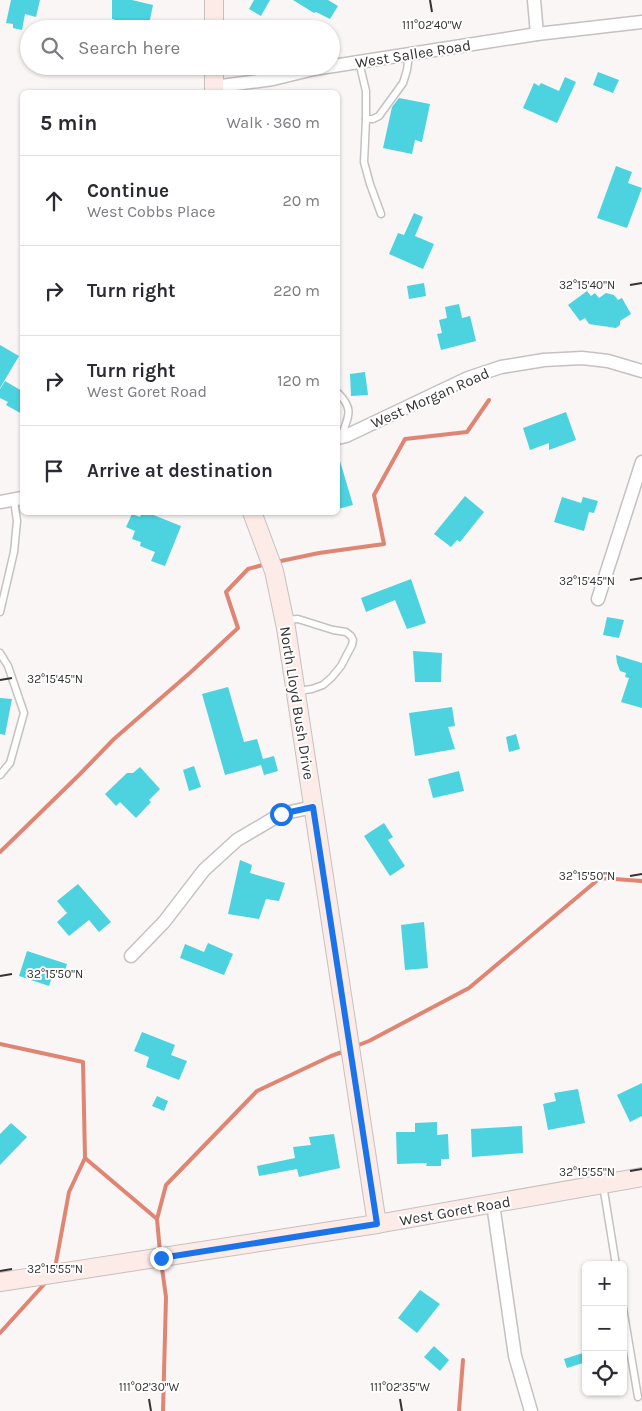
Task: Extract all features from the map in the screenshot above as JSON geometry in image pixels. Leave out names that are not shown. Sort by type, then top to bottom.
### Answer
[{"type":"street","points":[[214,0],[214,20]]},
{"type":"street","points":[[534,0],[537,34]]},
{"type":"street","name":"West Sallee Road","points":[[340,65],[537,34],[642,22]]},
{"type":"street","points":[[214,75],[214,90]]},
{"type":"street","name":"West Sallee Road","points":[[214,90],[289,75]]},
{"type":"street","name":"West Morgan Road","points":[[340,438],[468,378],[502,367],[544,360],[582,358],[608,361],[642,371]]},
{"type":"street","points":[[598,598],[642,462]]},
{"type":"street","points":[[0,502],[18,499]]},
{"type":"street","name":"North Lloyd Bush Drive","points":[[253,515],[274,571],[284,621],[377,1224]]},
{"type":"street","points":[[131,956],[164,922],[204,870],[237,840],[281,814],[313,807]]},
{"type":"street","name":"West Goret Road","points":[[0,1282],[377,1224],[642,1177]]},
{"type":"street","points":[[493,1204],[515,1356],[530,1411]]},
{"type":"lane","points":[[366,119],[373,119],[379,116],[403,83],[409,55]]},
{"type":"lane","points":[[359,62],[366,91],[364,162],[381,214]]},
{"type":"lane","points":[[340,395],[348,404],[349,415],[340,436]]},
{"type":"lane","points":[[0,612],[14,552],[18,499]]},
{"type":"lane","points":[[284,621],[298,619],[346,632],[353,640],[341,666],[332,677],[312,689],[296,692]]},
{"type":"lane","points":[[0,653],[8,666],[24,713],[10,763],[0,775]]},
{"type":"lane","points":[[603,1184],[615,1261]]},
{"type":"lane","points":[[627,1332],[638,1397]]},
{"type":"building","points":[[11,0],[40,0],[36,17],[25,14],[24,20],[20,20],[20,30],[13,28],[13,24],[6,23]]},
{"type":"building","points":[[112,0],[132,0],[153,5],[150,20],[112,19]]},
{"type":"building","points":[[254,0],[270,0],[261,16],[249,9]]},
{"type":"building","points":[[293,0],[328,0],[338,6],[330,19],[316,12],[314,13]]},
{"type":"building","points":[[598,72],[619,80],[613,93],[593,85]]},
{"type":"building","points":[[565,77],[576,82],[557,123],[523,108],[534,83],[539,86],[541,83],[559,91]]},
{"type":"building","points":[[399,98],[430,104],[422,142],[415,140],[412,154],[383,148],[392,107]]},
{"type":"building","points":[[616,166],[632,172],[628,183],[642,188],[627,228],[597,218]]},
{"type":"building","points":[[414,213],[423,217],[415,236],[434,244],[423,269],[389,254],[398,233],[404,235]]},
{"type":"building","points":[[424,283],[426,296],[409,299],[407,286]]},
{"type":"building","points":[[587,291],[591,296],[595,293],[599,298],[606,293],[614,295],[618,300],[622,298],[631,314],[620,321],[620,325],[616,328],[589,324],[585,318],[580,321],[568,305]]},
{"type":"building","points":[[459,304],[462,318],[470,316],[476,341],[441,350],[437,334],[442,333],[439,320],[447,318],[445,307]]},
{"type":"building","points":[[0,345],[19,356],[0,388]]},
{"type":"building","points":[[365,372],[368,395],[351,396],[350,374]]},
{"type":"building","points":[[5,381],[20,390],[20,413],[6,405],[8,402],[0,398],[0,389]]},
{"type":"building","points":[[566,412],[576,440],[549,450],[549,443],[530,450],[523,428]]},
{"type":"building","points":[[340,461],[353,505],[340,508]]},
{"type":"building","points":[[465,496],[484,512],[460,542],[457,540],[451,547],[434,534]]},
{"type":"building","points":[[562,497],[581,503],[583,497],[598,501],[594,513],[589,512],[584,531],[554,522]]},
{"type":"building","points":[[132,515],[140,517],[141,515],[154,515],[181,526],[165,566],[151,561],[155,552],[140,546],[141,542],[132,539],[135,531],[126,527]]},
{"type":"building","points":[[411,579],[426,623],[407,629],[395,600],[366,612],[361,598]]},
{"type":"building","points":[[607,617],[624,620],[619,638],[603,635]]},
{"type":"building","points":[[413,651],[442,653],[441,682],[415,682]]},
{"type":"building","points":[[616,655],[642,663],[642,708],[621,702],[629,678],[625,677],[626,673],[620,671]]},
{"type":"building","points":[[228,687],[244,742],[257,739],[263,759],[274,756],[278,771],[264,775],[261,765],[225,775],[202,694]]},
{"type":"building","points":[[0,698],[12,699],[5,735],[0,734]]},
{"type":"building","points":[[452,707],[455,726],[448,727],[455,749],[415,756],[409,713]]},
{"type":"building","points":[[516,734],[520,749],[509,752],[506,737]]},
{"type":"building","points":[[194,766],[201,787],[189,791],[183,770]]},
{"type":"building","points":[[140,767],[160,789],[136,818],[120,802],[116,806],[105,794],[127,773],[133,773]]},
{"type":"building","points":[[459,771],[464,791],[433,798],[428,779]]},
{"type":"building","points":[[384,823],[393,837],[388,840],[405,866],[390,876],[364,836]]},
{"type":"building","points":[[240,860],[252,865],[250,873],[285,883],[279,901],[266,899],[259,919],[228,914]]},
{"type":"building","points":[[78,884],[111,922],[99,932],[89,920],[69,936],[57,922],[67,913],[57,901]]},
{"type":"building","points":[[424,922],[428,968],[405,970],[401,925]]},
{"type":"building","points":[[208,943],[233,954],[224,975],[180,958],[185,944],[204,952]]},
{"type":"building","points":[[27,951],[67,964],[64,974],[54,971],[49,986],[19,976]]},
{"type":"building","points":[[142,1032],[175,1045],[171,1055],[187,1061],[179,1080],[146,1067],[149,1057],[134,1051]]},
{"type":"building","points":[[642,1083],[642,1116],[630,1122],[617,1095]]},
{"type":"building","points":[[578,1089],[585,1123],[548,1130],[543,1104],[556,1101],[554,1093]]},
{"type":"building","points":[[157,1096],[168,1101],[164,1111],[152,1106]]},
{"type":"building","points":[[437,1122],[437,1135],[448,1134],[449,1159],[441,1159],[441,1166],[426,1166],[427,1163],[397,1164],[396,1132],[415,1132],[415,1123]]},
{"type":"building","points":[[11,1123],[27,1137],[0,1165],[0,1134]]},
{"type":"building","points":[[522,1126],[523,1153],[472,1157],[471,1129]]},
{"type":"building","points":[[334,1134],[340,1168],[299,1177],[297,1169],[259,1176],[257,1166],[295,1158],[293,1147],[311,1145],[309,1137]]},
{"type":"building","points":[[420,1290],[440,1304],[417,1333],[398,1318]]},
{"type":"building","points":[[434,1346],[449,1360],[440,1371],[424,1357]]},
{"type":"building","points":[[582,1353],[582,1363],[567,1368],[564,1359]]},
{"type":"waterway","points":[[276,562],[319,553],[384,544],[374,495],[405,439],[467,432],[489,400]]},
{"type":"waterway","points":[[0,852],[114,739],[238,628],[226,592],[248,569],[266,564]]},
{"type":"waterway","points":[[356,1046],[469,988],[600,878],[642,881]]},
{"type":"waterway","points":[[0,1044],[83,1062],[85,1158],[157,1219]]},
{"type":"waterway","points":[[160,1252],[157,1219],[166,1185],[257,1091],[345,1051]]},
{"type":"waterway","points":[[55,1268],[69,1192],[85,1158]]},
{"type":"waterway","points":[[161,1261],[166,1297],[163,1411]]},
{"type":"waterway","points":[[0,1333],[48,1280]]},
{"type":"waterway","points":[[459,1411],[463,1360]]},
{"type":"route","points":[[161,1258],[377,1224],[313,807],[281,814]]}]
